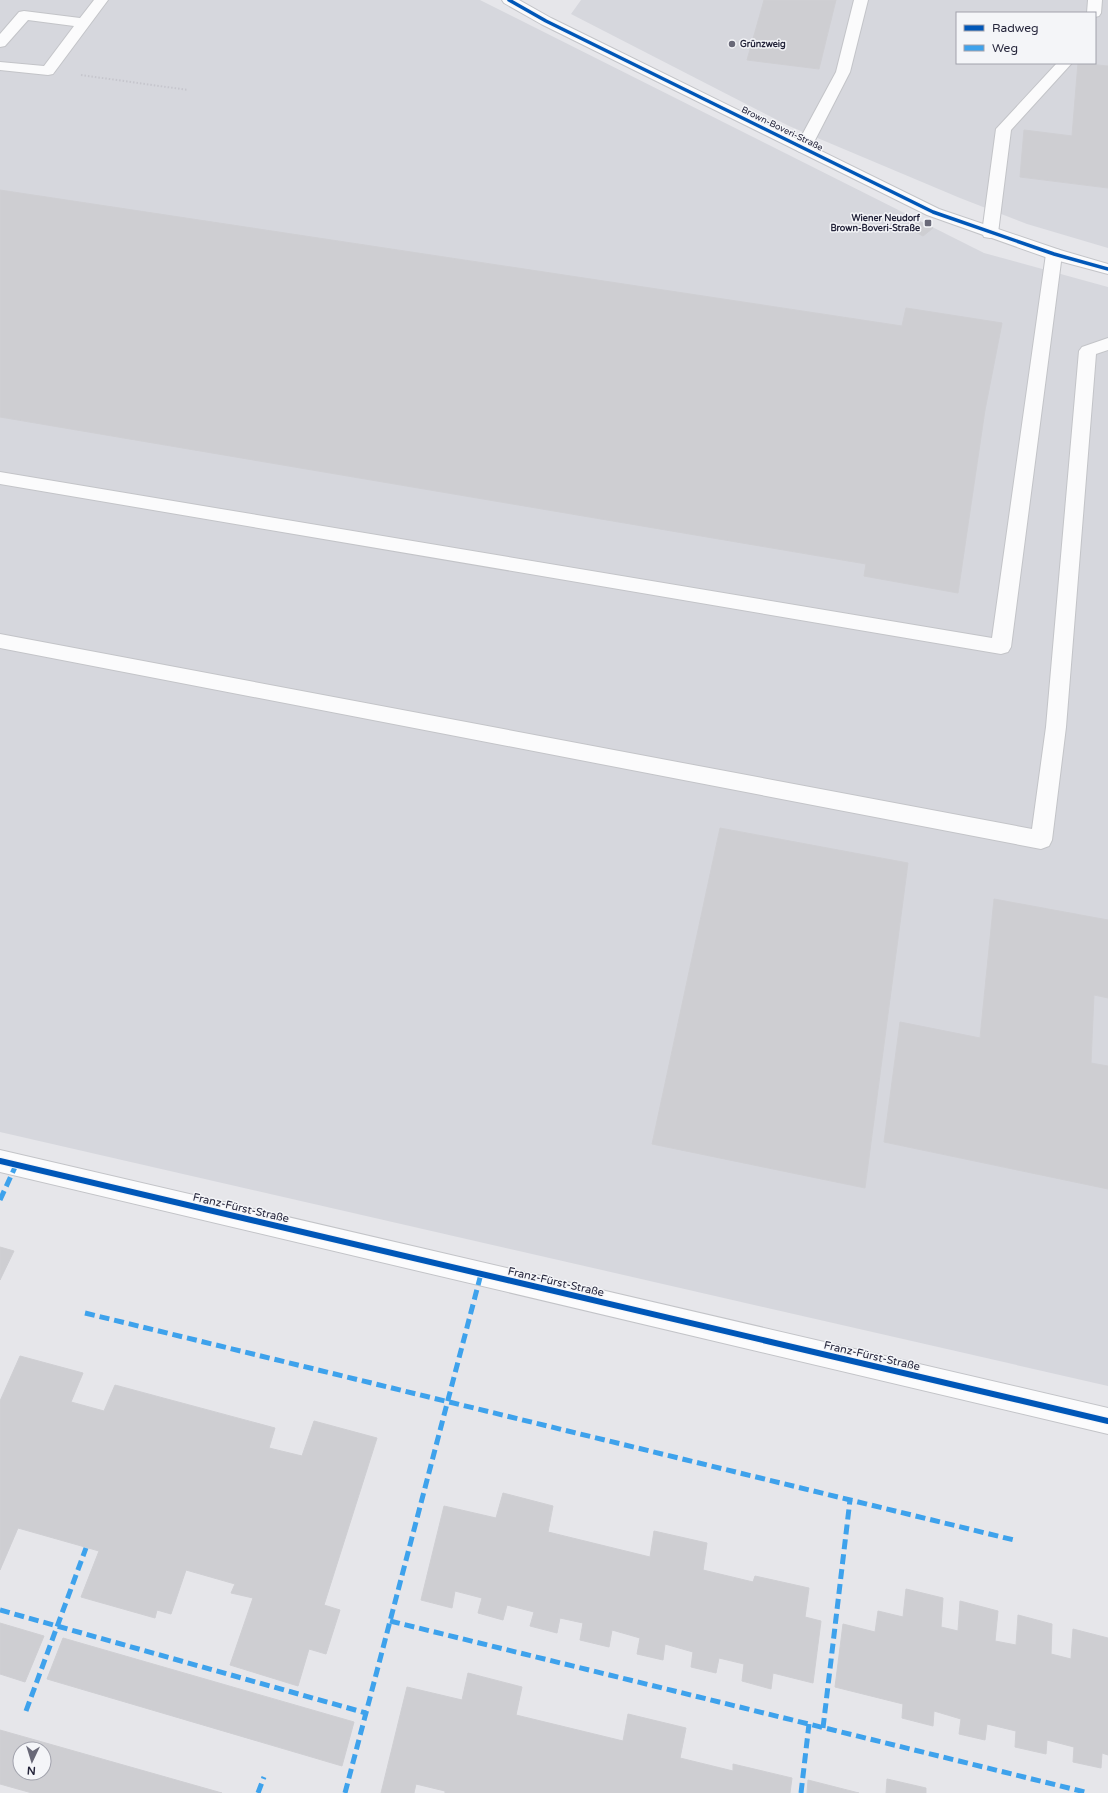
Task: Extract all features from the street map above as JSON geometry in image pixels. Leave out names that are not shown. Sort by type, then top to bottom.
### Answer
[{"type":"street","points":[[0,66],[48,71],[101,0]]},
{"type":"street","name":"Brown-Boveri-Straße","points":[[509,0],[546,21],[933,212],[1054,254],[1108,269]]},
{"type":"street","points":[[803,148],[843,72],[861,0]]},
{"type":"street","points":[[1094,12],[1095,0]]},
{"type":"street","points":[[0,43],[24,15],[83,23]]},
{"type":"street","points":[[990,232],[1004,129],[1064,64]]},
{"type":"street","points":[[0,478],[1001,647],[1054,254]]},
{"type":"street","points":[[0,641],[1041,840],[1056,727],[1088,351],[1108,344]]},
{"type":"street","name":"Franz-Fürst-Straße","points":[[0,1161],[1108,1421]]},
{"type":"path","points":[[48,71],[188,90]]},
{"type":"shaded area","points":[[0,0],[480,0],[984,253],[1108,287],[1108,1386],[0,1132]]},
{"type":"shaded area","points":[[581,0],[1108,0],[1108,248],[1027,224],[960,198],[789,126],[571,14]]},
{"type":"building","points":[[764,0],[836,0],[819,69],[747,60]]},
{"type":"building","points":[[1078,64],[1108,66],[1108,188],[1020,177],[1024,130],[1072,136]]},
{"type":"building","points":[[0,190],[902,326],[906,308],[1002,323],[985,410],[958,593],[864,576],[866,564],[0,417]]},
{"type":"building","points":[[920,222],[933,228],[923,236],[910,229]]},
{"type":"building","points":[[720,828],[908,863],[865,1188],[652,1144]]},
{"type":"building","points":[[994,899],[1108,920],[1108,998],[1094,995],[1091,1063],[1108,1066],[1108,1189],[884,1142],[900,1022],[980,1038]]},
{"type":"building","points":[[0,1247],[14,1251],[0,1280]]},
{"type":"building","points":[[20,1356],[83,1373],[71,1402],[104,1411],[115,1385],[275,1428],[269,1448],[302,1456],[314,1421],[377,1438],[324,1605],[340,1610],[326,1654],[309,1649],[298,1686],[230,1665],[253,1598],[231,1593],[235,1584],[186,1570],[171,1614],[157,1610],[155,1618],[81,1597],[99,1551],[18,1528],[0,1570],[0,1401]]},
{"type":"building","points":[[503,1493],[553,1506],[548,1532],[650,1557],[654,1531],[707,1543],[703,1570],[753,1582],[755,1576],[809,1588],[805,1617],[821,1621],[813,1683],[773,1673],[771,1689],[742,1681],[744,1664],[719,1658],[716,1673],[691,1667],[693,1652],[665,1644],[663,1660],[637,1654],[640,1638],[612,1630],[609,1647],[580,1640],[583,1623],[560,1618],[557,1633],[530,1626],[534,1612],[507,1605],[503,1620],[478,1613],[482,1598],[455,1591],[452,1608],[421,1600],[444,1506],[496,1518]]},
{"type":"building","points":[[906,1589],[943,1598],[941,1627],[958,1631],[960,1601],[998,1611],[995,1641],[1016,1645],[1018,1615],[1052,1624],[1051,1654],[1071,1659],[1073,1629],[1108,1638],[1108,1755],[1102,1753],[1101,1768],[1073,1762],[1074,1747],[1047,1740],[1046,1754],[1015,1747],[1016,1731],[987,1724],[985,1740],[959,1734],[961,1719],[934,1711],[933,1726],[902,1718],[903,1704],[835,1687],[843,1624],[875,1632],[878,1611],[903,1617]]},
{"type":"building","points":[[0,1623],[44,1636],[25,1682],[0,1674]]},
{"type":"building","points":[[63,1638],[354,1722],[342,1766],[47,1679]]},
{"type":"building","points":[[468,1673],[522,1687],[516,1715],[623,1741],[628,1714],[686,1728],[680,1758],[733,1771],[733,1764],[792,1778],[790,1793],[445,1793],[445,1791],[416,1784],[414,1793],[381,1793],[407,1687],[462,1700]]},
{"type":"building","points":[[0,1730],[39,1741],[12,1741],[12,1781],[52,1781],[52,1745],[222,1793],[32,1793],[0,1784]]},
{"type":"building","points":[[887,1779],[926,1788],[926,1793],[886,1793]]},
{"type":"building","points":[[808,1780],[859,1793],[807,1793]]},
{"type":"marked path","points":[[0,1200],[16,1165]]},
{"type":"marked path","points":[[345,1793],[481,1274]]},
{"type":"marked path","points":[[85,1313],[1014,1540]]},
{"type":"marked path","points":[[823,1728],[850,1500]]},
{"type":"marked path","points":[[26,1711],[86,1548]]},
{"type":"marked path","points":[[0,1610],[366,1713]]},
{"type":"marked path","points":[[390,1621],[1089,1793]]},
{"type":"marked path","points":[[801,1793],[809,1724]]},
{"type":"marked path","points":[[258,1793],[264,1777]]},
{"type":"cycle path","points":[[509,0],[546,21],[933,212],[1054,254],[1108,269]]},
{"type":"cycle path","points":[[0,1161],[1108,1421]]},
{"type":"place","name":"Grünzweig","points":[[732,44]]},
{"type":"place","name":"Wiener Neudorf Brown-Boveri-Straße","points":[[928,223]]}]
